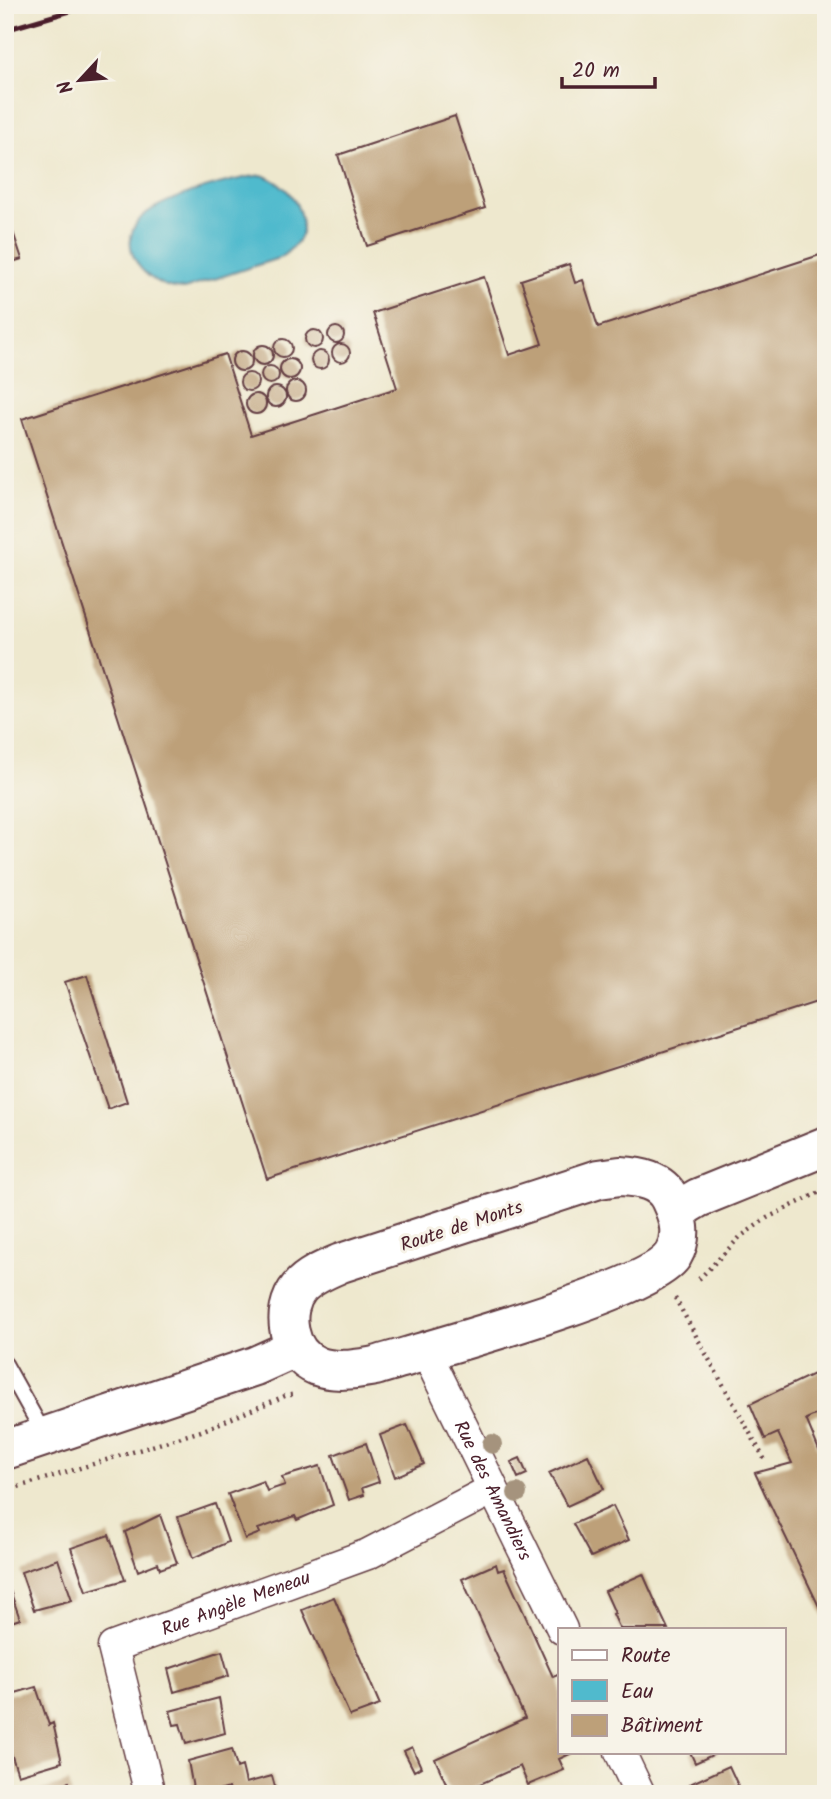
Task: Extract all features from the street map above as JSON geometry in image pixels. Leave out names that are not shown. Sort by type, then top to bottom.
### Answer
[{"type":"main road","points":[[5,1450],[254,1366],[295,1348],[315,1366],[344,1371],[375,1366],[618,1291],[661,1267],[673,1256],[681,1234],[676,1211],[698,1198],[826,1146]]},
{"type":"main road","name":"Route de Monts","points":[[295,1348],[288,1327],[289,1309],[299,1288],[341,1263],[599,1179],[620,1176],[648,1180],[667,1192],[676,1211]]},
{"type":"street","name":"Rue des Amandiers","points":[[425,1350],[562,1628]]},
{"type":"street","name":"Rue Angèle Meneau","points":[[149,1794],[113,1647],[368,1554],[493,1489]]},
{"type":"street","points":[[621,1754],[640,1794]]},
{"type":"lane","points":[[5,1364],[47,1438]]},
{"type":"path","points":[[661,1267],[692,1331],[766,1462]]},
{"type":"path","points":[[5,1491],[201,1431],[285,1396],[305,1393]]},
{"type":"water","points":[[262,175],[286,190],[300,213],[302,233],[297,243],[282,257],[184,289],[169,287],[144,272],[131,248],[131,235],[137,223],[148,212],[203,189]]},
{"type":"building","points":[[455,116],[485,208],[367,246],[338,155]]},
{"type":"building","points":[[5,208],[22,259],[5,264]]},
{"type":"building","points":[[826,253],[826,999],[267,1179],[22,419],[225,354],[251,435],[397,388],[373,313],[484,277],[509,355],[542,344],[521,280],[569,264],[575,283],[583,280],[598,327]]},
{"type":"building","points":[[336,327],[342,329],[342,341],[336,343],[330,341],[328,335],[330,329]]},
{"type":"building","points":[[314,330],[320,333],[323,339],[320,345],[314,348],[308,345],[305,339],[308,333]]},
{"type":"building","points":[[283,339],[291,344],[292,348],[287,356],[283,357],[275,352],[274,348],[279,340]]},
{"type":"building","points":[[341,344],[347,347],[350,353],[347,359],[341,362],[335,359],[332,353],[335,347]]},
{"type":"building","points":[[263,345],[270,348],[273,355],[270,362],[263,365],[256,362],[253,355],[256,348]]},
{"type":"building","points":[[242,351],[249,354],[252,361],[249,368],[242,371],[235,368],[232,361],[235,354]]},
{"type":"building","points":[[320,351],[326,354],[329,360],[326,366],[320,369],[314,366],[311,360],[314,354]]},
{"type":"building","points":[[290,359],[297,362],[300,369],[297,376],[290,379],[283,376],[280,369],[283,362]]},
{"type":"building","points":[[266,366],[274,366],[279,375],[277,382],[266,384],[261,379],[261,371]]},
{"type":"building","points":[[249,373],[257,378],[258,382],[253,390],[249,391],[241,386],[240,382],[245,374]]},
{"type":"building","points":[[296,381],[303,384],[306,391],[303,398],[296,401],[289,398],[286,391],[289,384]]},
{"type":"building","points":[[276,387],[283,390],[286,397],[283,404],[276,407],[269,404],[266,397],[269,390]]},
{"type":"building","points":[[256,394],[263,397],[266,404],[263,411],[256,414],[249,411],[246,404],[249,397]]},
{"type":"building","points":[[87,975],[127,1102],[108,1109],[65,982]]},
{"type":"building","points":[[826,1368],[826,1410],[806,1419],[821,1455],[826,1453],[826,1621],[755,1473],[792,1463],[778,1433],[765,1439],[750,1404]]},
{"type":"building","points":[[407,1425],[424,1464],[395,1477],[380,1435]]},
{"type":"building","points":[[366,1443],[379,1482],[362,1488],[364,1495],[349,1500],[333,1455]]},
{"type":"building","points":[[588,1455],[604,1489],[567,1506],[549,1473]]},
{"type":"building","points":[[520,1458],[527,1474],[518,1478],[511,1462]]},
{"type":"building","points":[[320,1466],[333,1505],[297,1520],[295,1516],[258,1529],[260,1533],[245,1539],[228,1494],[263,1481],[267,1491],[285,1485],[282,1477]]},
{"type":"building","points":[[215,1504],[228,1542],[193,1558],[178,1517]]},
{"type":"building","points":[[613,1506],[629,1540],[591,1557],[573,1524]]},
{"type":"building","points":[[160,1515],[177,1563],[160,1569],[158,1563],[138,1571],[125,1532]]},
{"type":"building","points":[[109,1535],[125,1580],[86,1591],[71,1548]]},
{"type":"building","points":[[58,1559],[72,1600],[34,1610],[21,1572]]},
{"type":"building","points":[[496,1564],[498,1571],[504,1569],[553,1677],[558,1675],[558,1754],[570,1754],[559,1759],[564,1770],[528,1785],[520,1766],[458,1794],[451,1794],[435,1759],[525,1718],[462,1579]]},
{"type":"building","points":[[643,1574],[668,1628],[620,1628],[605,1591]]},
{"type":"building","points":[[5,1580],[20,1619],[5,1624]]},
{"type":"building","points":[[334,1597],[380,1705],[350,1716],[302,1610]]},
{"type":"building","points":[[222,1651],[229,1676],[174,1692],[168,1669]]},
{"type":"building","points":[[36,1687],[49,1725],[53,1723],[62,1762],[18,1775],[5,1734],[5,1696]]},
{"type":"building","points":[[219,1698],[225,1733],[186,1744],[180,1724],[174,1725],[170,1711]]},
{"type":"building","points":[[412,1747],[421,1767],[414,1771],[404,1751]]},
{"type":"building","points":[[232,1749],[237,1768],[242,1766],[246,1783],[272,1776],[277,1794],[231,1794],[229,1788],[209,1794],[194,1794],[188,1761]]},
{"type":"building","points":[[691,1754],[715,1754],[695,1763]]},
{"type":"building","points":[[729,1766],[742,1794],[695,1794],[690,1784]]},
{"type":"building","points":[[69,1782],[72,1794],[32,1794],[32,1793]]},
{"type":"railway","points":[[5,11],[25,5]]},
{"type":"railway","points":[[5,30],[91,5]]}]
